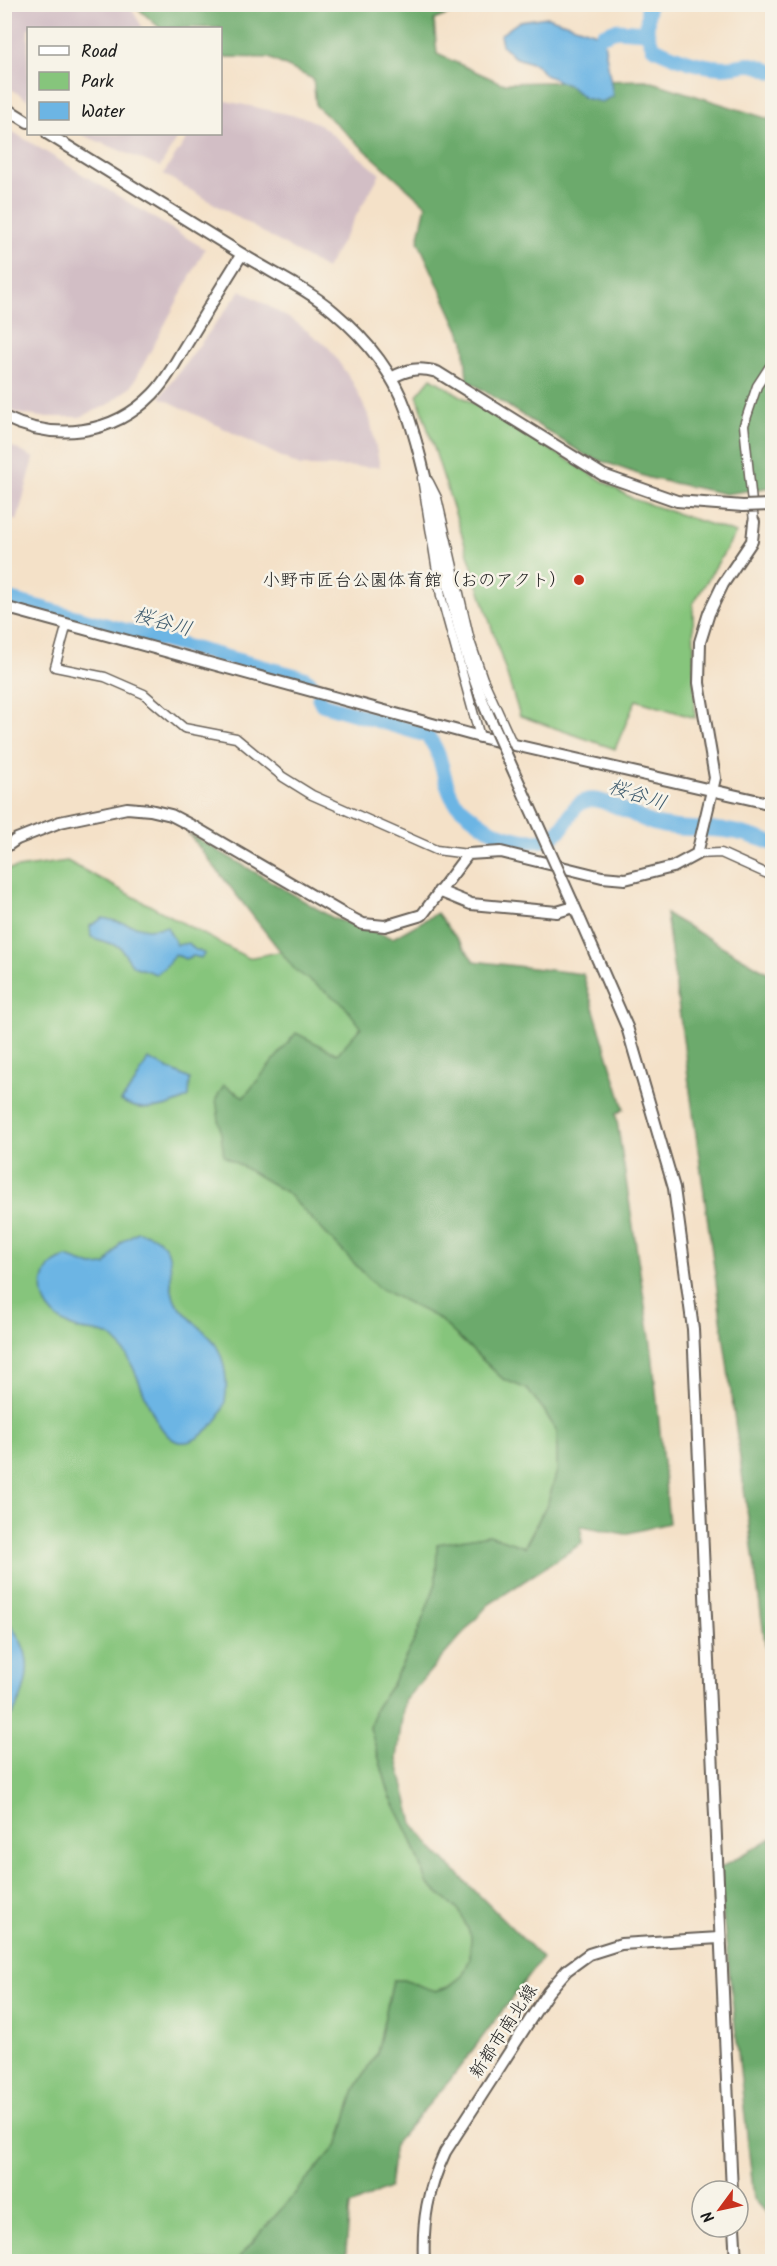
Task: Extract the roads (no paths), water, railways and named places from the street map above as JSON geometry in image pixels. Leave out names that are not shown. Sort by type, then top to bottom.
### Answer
[{"type":"street","points":[[4,107],[27,121]]},
{"type":"street","points":[[50,135],[331,309],[374,352],[391,378],[406,411],[453,612],[465,652],[489,714],[627,1027],[674,1188],[693,1329],[731,2179]]},
{"type":"street","points":[[4,417],[30,428],[65,433],[104,426],[139,406],[164,381],[242,254]]},
{"type":"street","points":[[697,854],[716,778],[699,683],[700,642],[709,614],[723,584],[752,541],[754,522],[744,425],[757,386],[772,363]]},
{"type":"street","points":[[391,378],[407,370],[421,368],[437,372],[603,475],[677,501],[743,506],[772,505]]},
{"type":"street","points":[[420,463],[423,502],[441,596],[480,737]]},
{"type":"street","points":[[420,463],[437,498],[470,641],[483,680],[513,745]]},
{"type":"street","points":[[4,607],[480,737],[772,804]]},
{"type":"street","points":[[67,624],[55,667],[105,677],[144,694],[184,728],[236,738],[283,777],[312,795],[436,850],[468,854],[501,852],[602,877],[625,879],[673,867],[697,854],[721,853],[772,876]]},
{"type":"street","points":[[4,848],[17,839],[60,822],[127,808],[150,810],[171,815],[196,828],[363,924],[385,926],[410,921],[422,915],[439,891],[458,871],[468,854]]},
{"type":"street","points":[[439,891],[471,904],[557,912],[573,904]]},
{"type":"street","name":"新都市南北線","points":[[424,2262],[423,2231],[426,2204],[441,2161],[557,1980],[589,1954],[605,1947],[638,1941],[719,1938]]},
{"type":"street","points":[[735,2239],[736,2262]]},
{"type":"water","points":[[547,17],[603,35],[613,96],[602,102],[584,98],[570,86],[545,75],[537,65],[514,57],[502,45],[500,35],[520,21]]},
{"type":"water","points":[[103,918],[147,929],[167,927],[177,945],[189,943],[194,949],[205,954],[201,958],[193,956],[185,959],[175,954],[156,974],[133,966],[120,947],[91,937],[90,926]]},
{"type":"water","points":[[148,1059],[190,1079],[189,1097],[172,1105],[146,1109],[121,1101],[135,1083]]},
{"type":"water","points":[[137,1232],[158,1239],[168,1251],[173,1295],[176,1302],[209,1336],[220,1352],[223,1362],[226,1394],[223,1409],[215,1422],[196,1439],[180,1442],[168,1435],[157,1421],[132,1364],[113,1338],[80,1330],[62,1322],[45,1301],[43,1282],[46,1272],[55,1262],[67,1257],[92,1266],[106,1265],[121,1242]]},
{"type":"water","points":[[4,1615],[22,1645],[27,1663],[21,1697],[5,1725]]},
{"type":"waterway","points":[[647,32],[648,4]]},
{"type":"waterway","points":[[603,35],[616,30],[647,32],[653,47],[684,60],[719,67],[750,64],[772,72]]},
{"type":"waterway","name":"桜谷川","points":[[4,598],[304,678],[311,683]]},
{"type":"waterway","name":"桜谷川","points":[[319,698],[322,704],[426,735],[436,749],[454,801],[489,829],[509,837],[531,841],[551,837],[562,828],[577,806],[582,802],[595,800],[611,804],[660,825],[733,832],[772,843]]},
{"type":"place","name":"小野市匠台公園体育館（おのアクト）","points":[[579,580]]}]
